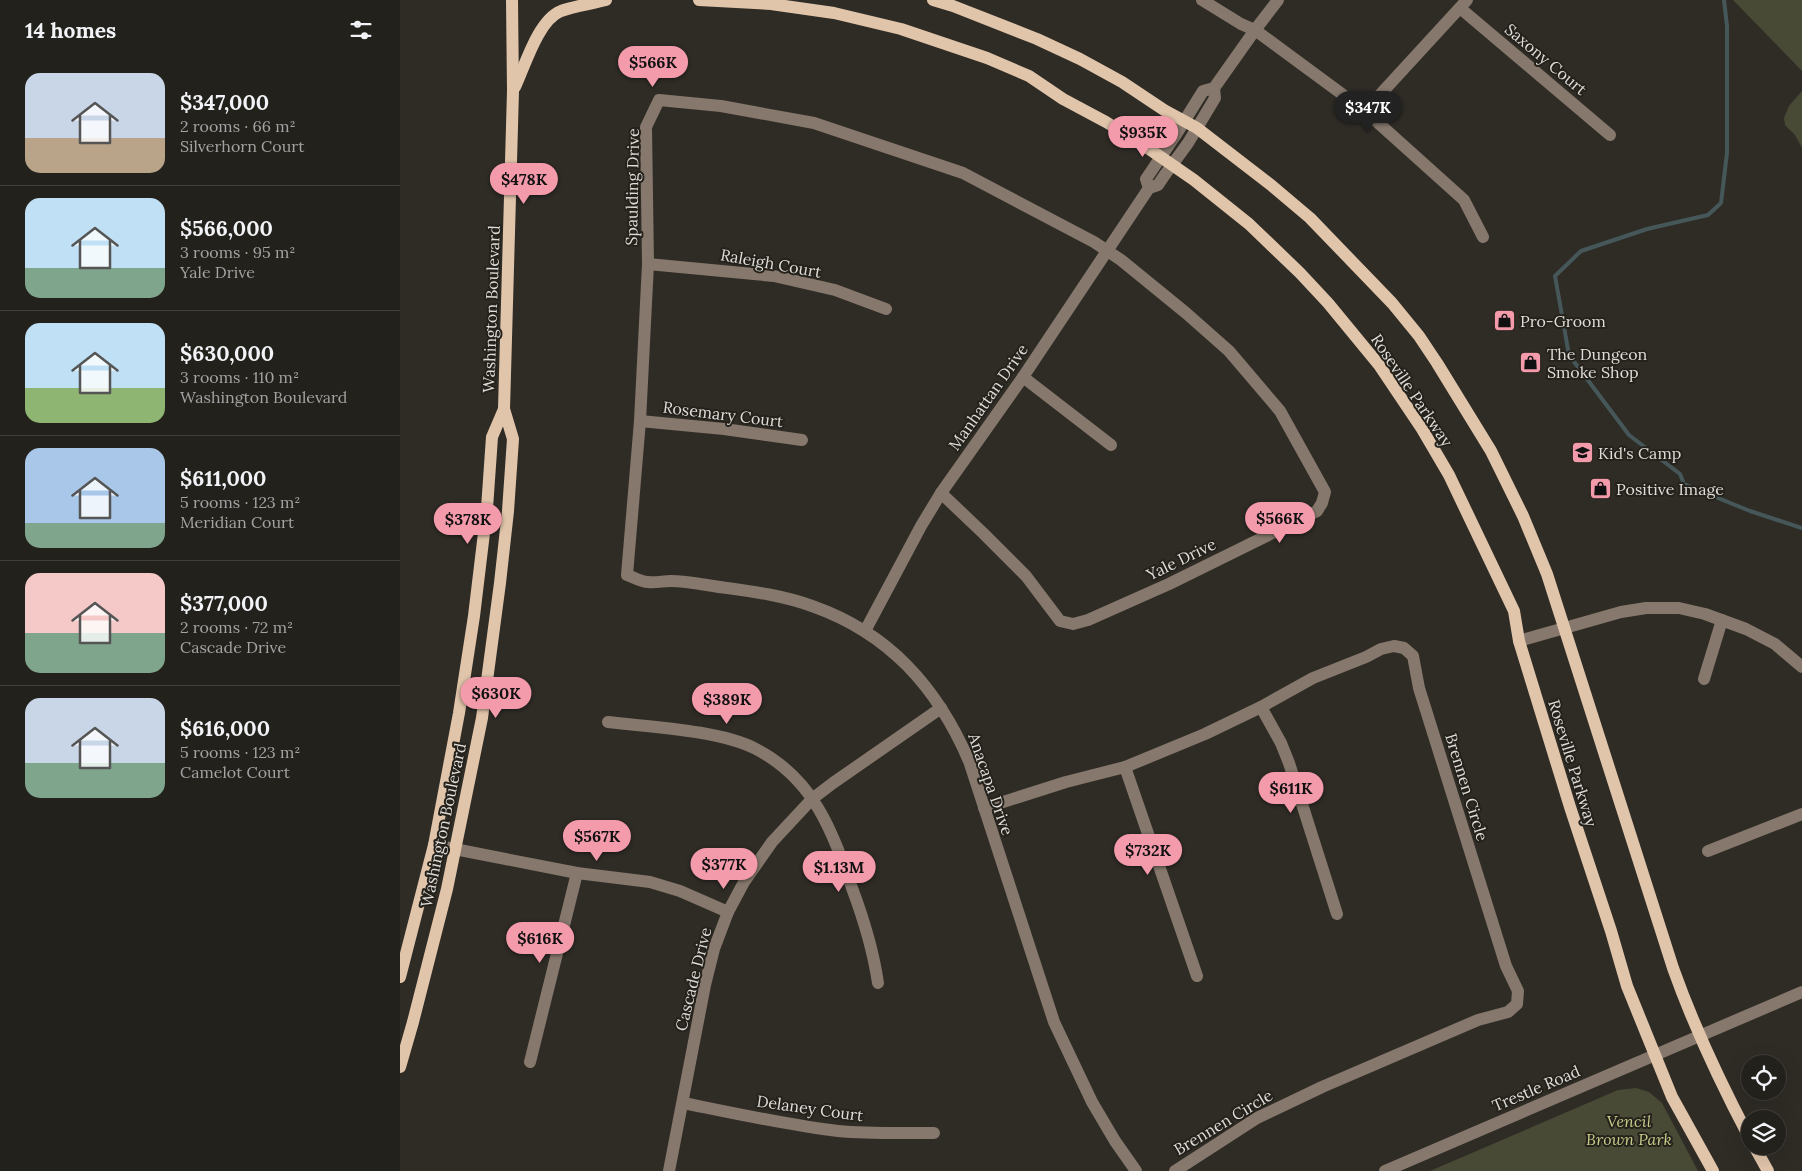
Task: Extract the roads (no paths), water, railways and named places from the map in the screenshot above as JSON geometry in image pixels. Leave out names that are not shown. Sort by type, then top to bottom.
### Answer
[{"type":"main road","name":"Washington Boulevard","points":[[400,1067],[431,954],[456,848],[482,718],[501,574],[513,439],[504,409],[513,91],[512,0]]},
{"type":"main road","points":[[513,91],[540,32],[548,19],[560,12],[606,0]]},
{"type":"main road","name":"Roseville Parkway","points":[[699,0],[771,4],[834,13],[901,29],[1029,76],[1063,99],[1106,122],[1172,164],[1213,194],[1268,242],[1328,303],[1379,365],[1422,429],[1448,475],[1514,611],[1519,641],[1627,986],[1672,1097],[1713,1171]]},
{"type":"main road","name":"Roseville Parkway","points":[[933,0],[1037,39],[1080,58],[1197,128],[1271,185],[1310,218],[1392,303],[1419,336],[1463,404],[1503,474],[1547,574],[1687,1008],[1741,1120]]},
{"type":"main road","name":"Washington Boulevard","points":[[400,977],[434,845],[459,713],[474,616],[487,508],[492,437],[504,409]]},
{"type":"main road","points":[[1759,1155],[1768,1171]]},
{"type":"street","points":[[1202,0],[1241,24],[1255,30],[1365,112],[1464,200],[1483,237]]},
{"type":"street","points":[[1214,88],[1278,0]]},
{"type":"street","points":[[1365,112],[1464,4]]},
{"type":"street","name":"Saxony Court","points":[[1464,4],[1610,135]]},
{"type":"street","name":"Manhattan Drive","points":[[865,631],[921,526],[941,493],[1023,377],[1149,188],[1158,184],[1188,143],[1215,98],[1214,88],[1203,91],[1146,179],[1149,188]]},
{"type":"street","name":"Spaulding Drive","points":[[627,575],[640,421],[648,264],[646,127],[659,100],[721,106],[814,123],[875,143],[963,173],[1108,251]]},
{"type":"street","name":"Yale Drive","points":[[941,493],[1026,576],[1060,620],[1073,624],[1088,620],[1169,584],[1317,511],[1322,503],[1324,492],[1280,411],[1229,351],[1179,307],[1108,251]]},
{"type":"street","name":"Raleigh Court","points":[[648,264],[774,276],[835,290],[886,309]]},
{"type":"street","points":[[1023,377],[1111,445]]},
{"type":"street","name":"Rosemary Court","points":[[640,421],[724,429],[802,440]]},
{"type":"street","name":"Anacapa Drive","points":[[627,575],[648,582],[671,581],[780,596],[812,606],[865,631],[904,662],[922,681],[956,732],[966,753],[1054,1022],[1092,1102],[1115,1141],[1136,1171]]},
{"type":"street","points":[[1519,641],[1621,612],[1646,608],[1679,608],[1746,629],[1775,644],[1802,667]]},
{"type":"street","points":[[1704,679],[1722,620]]},
{"type":"street","name":"Brennen Circle","points":[[984,808],[1066,782],[1125,768],[1205,734],[1313,678],[1381,649],[1394,646],[1404,648],[1413,656],[1419,688],[1500,948],[1518,991],[1517,1004],[1508,1012],[1478,1020],[1282,1105],[1257,1118],[1175,1171]]},
{"type":"street","points":[[1261,706],[1281,743],[1289,763],[1337,914]]},
{"type":"street","name":"Cascade Drive","points":[[669,1171],[705,985],[714,949],[728,912],[744,882],[772,842],[812,799],[941,708]]},
{"type":"street","points":[[608,722],[729,739],[755,748],[779,763],[795,778],[825,818],[870,937],[878,983]]},
{"type":"street","points":[[1125,768],[1197,976]]},
{"type":"street","points":[[1708,851],[1802,814]]},
{"type":"street","points":[[434,845],[577,873],[650,882],[680,891],[728,912]]},
{"type":"street","points":[[530,1062],[577,873]]},
{"type":"street","name":"Trestle Road","points":[[1386,1171],[1802,992]]},
{"type":"street","name":"Delaney Court","points":[[683,1103],[798,1126],[882,1134],[934,1133]]},
{"type":"waterway","points":[[1724,0],[1727,26],[1727,153],[1721,203],[1708,215],[1647,229],[1581,251],[1555,276],[1569,355],[1629,435],[1680,474],[1684,484],[1750,511],[1802,528]]},
{"type":"place","name":"Pro-Groom","points":[[1504,321]]},
{"type":"place","name":"The Dungeon Smoke Shop","points":[[1531,363]]},
{"type":"place","name":"Kid's Camp","points":[[1582,453]]},
{"type":"place","name":"Positive Image","points":[[1600,489]]},
{"type":"park label","name":"Vencil Brown Park","points":[[1629,1130]]}]
